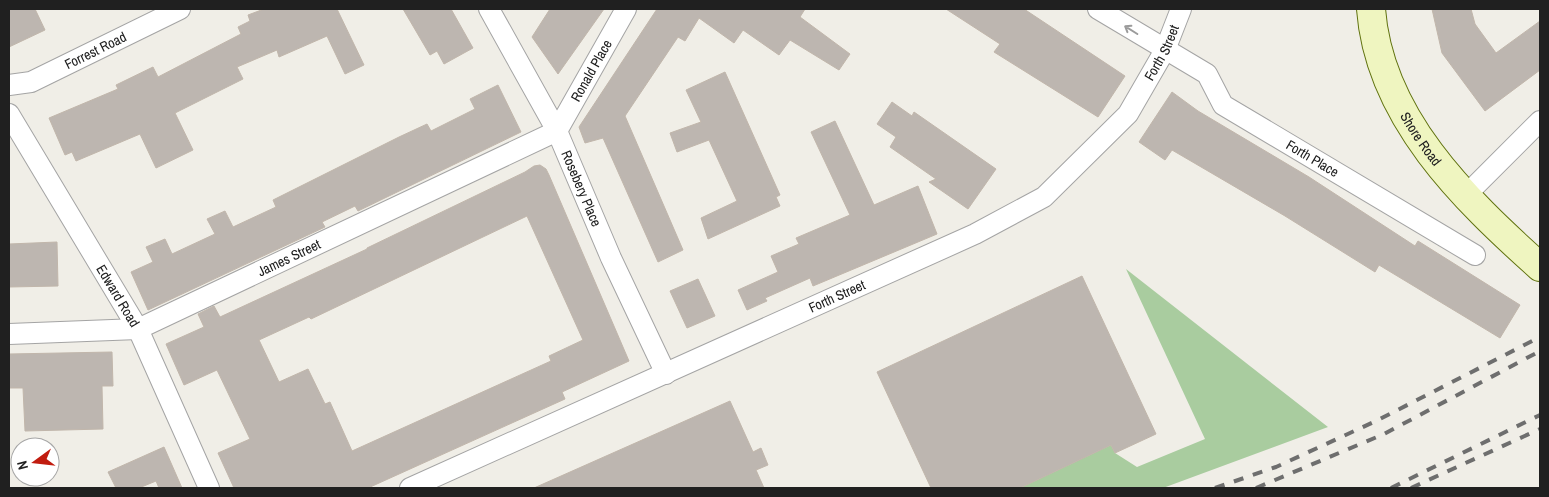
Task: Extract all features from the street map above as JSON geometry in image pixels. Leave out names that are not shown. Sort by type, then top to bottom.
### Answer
[{"type":"street","name":"Forrest Road","points":[[9,85],[31,82],[180,9]]},
{"type":"street","name":"Rosebery Place","points":[[489,9],[558,130],[611,258],[666,374]]},
{"type":"street","name":"Ronald Place","points":[[558,130],[626,9]]},
{"type":"street","name":"Forth Place","points":[[1098,9],[1207,74],[1223,105],[1474,255]]},
{"type":"street","name":"Forth Street","points":[[410,488],[975,234],[1044,197],[1128,114],[1165,50],[1181,9]]},
{"type":"street","name":"Shore Road","points":[[1371,9],[1372,27],[1389,83],[1426,150],[1466,195],[1515,245],[1540,267]]},
{"type":"street","name":"Edward Road","points":[[9,114],[138,329],[209,488]]},
{"type":"street","points":[[1466,195],[1540,121]]},
{"type":"street","name":"James Street","points":[[9,334],[138,329],[558,130]]},
{"type":"green space","points":[[1126,269],[1328,427],[1163,488],[1020,488],[1111,445],[1115,453],[1137,467],[1205,439]]},
{"type":"building","points":[[9,9],[35,9],[45,30],[9,47]]},
{"type":"building","points":[[264,9],[337,9],[364,65],[345,74],[327,36],[279,57],[277,50],[237,67],[243,79],[175,113],[193,150],[156,168],[140,134],[76,161],[72,152],[65,155],[49,118],[118,89],[116,85],[153,67],[158,77],[241,34],[238,27],[250,21],[248,15]]},
{"type":"building","points":[[403,9],[451,9],[473,48],[444,64],[437,51],[430,55]]},
{"type":"building","points":[[550,9],[604,9],[558,74],[532,37]]},
{"type":"building","points":[[657,9],[805,9],[800,17],[850,54],[839,70],[790,40],[779,55],[743,30],[734,43],[699,18],[685,41],[678,37],[625,116],[683,250],[658,262],[603,138],[585,143],[579,127]]},
{"type":"building","points":[[946,9],[1024,9],[1125,76],[1098,117],[994,52],[1000,44]]},
{"type":"building","points":[[1432,9],[1471,9],[1475,24],[1496,53],[1540,21],[1540,70],[1485,111],[1442,53]]},
{"type":"building","points":[[725,72],[780,195],[776,197],[780,206],[708,239],[701,218],[737,201],[709,140],[677,152],[670,133],[701,122],[686,90]]},
{"type":"building","points":[[498,85],[521,132],[358,211],[355,206],[322,222],[325,227],[148,310],[131,272],[153,262],[146,247],[165,239],[172,254],[215,234],[207,219],[225,211],[233,227],[276,207],[273,200],[399,137],[427,124],[431,131],[475,109],[470,99]]},
{"type":"building","points":[[1172,92],[1198,111],[1309,177],[1415,246],[1418,241],[1520,305],[1500,338],[1379,265],[1375,272],[1285,216],[1172,150],[1165,160],[1139,142]]},
{"type":"building","points":[[892,102],[912,116],[914,112],[996,169],[968,209],[929,182],[936,179],[890,147],[896,137],[877,124]]},
{"type":"building","points":[[835,121],[874,205],[918,186],[937,234],[813,286],[810,278],[765,298],[767,301],[747,310],[738,290],[778,272],[771,256],[799,244],[796,238],[850,215],[811,132]]},
{"type":"building","points":[[540,165],[546,169],[549,175],[629,361],[562,392],[565,399],[368,488],[234,488],[218,453],[250,439],[217,370],[184,385],[166,344],[204,327],[198,314],[214,306],[220,317],[367,249],[534,166]],"holes":[[[527,216],[583,340],[549,356],[551,361],[352,451],[330,402],[325,404],[308,369],[279,382],[259,340],[309,317],[311,319]]]},
{"type":"building","points":[[57,242],[58,286],[9,287],[9,244]]},
{"type":"building","points":[[1082,276],[1156,434],[1115,453],[1111,445],[1020,488],[931,488],[877,372]]},
{"type":"building","points":[[698,279],[715,316],[687,328],[670,291]]},
{"type":"building","points":[[112,352],[113,386],[102,386],[103,429],[25,431],[23,388],[9,388],[9,354]]},
{"type":"building","points":[[730,401],[753,452],[761,448],[768,465],[756,470],[764,488],[534,488]]},
{"type":"building","points":[[164,447],[182,488],[159,488],[156,481],[139,488],[116,488],[108,472]]},
{"type":"railway","points":[[1215,488],[1276,467],[1376,421],[1540,337]]},
{"type":"railway","points":[[1256,488],[1384,434],[1540,351]]},
{"type":"railway","points":[[1391,488],[1540,415]]},
{"type":"railway","points":[[1411,488],[1540,429]]}]
